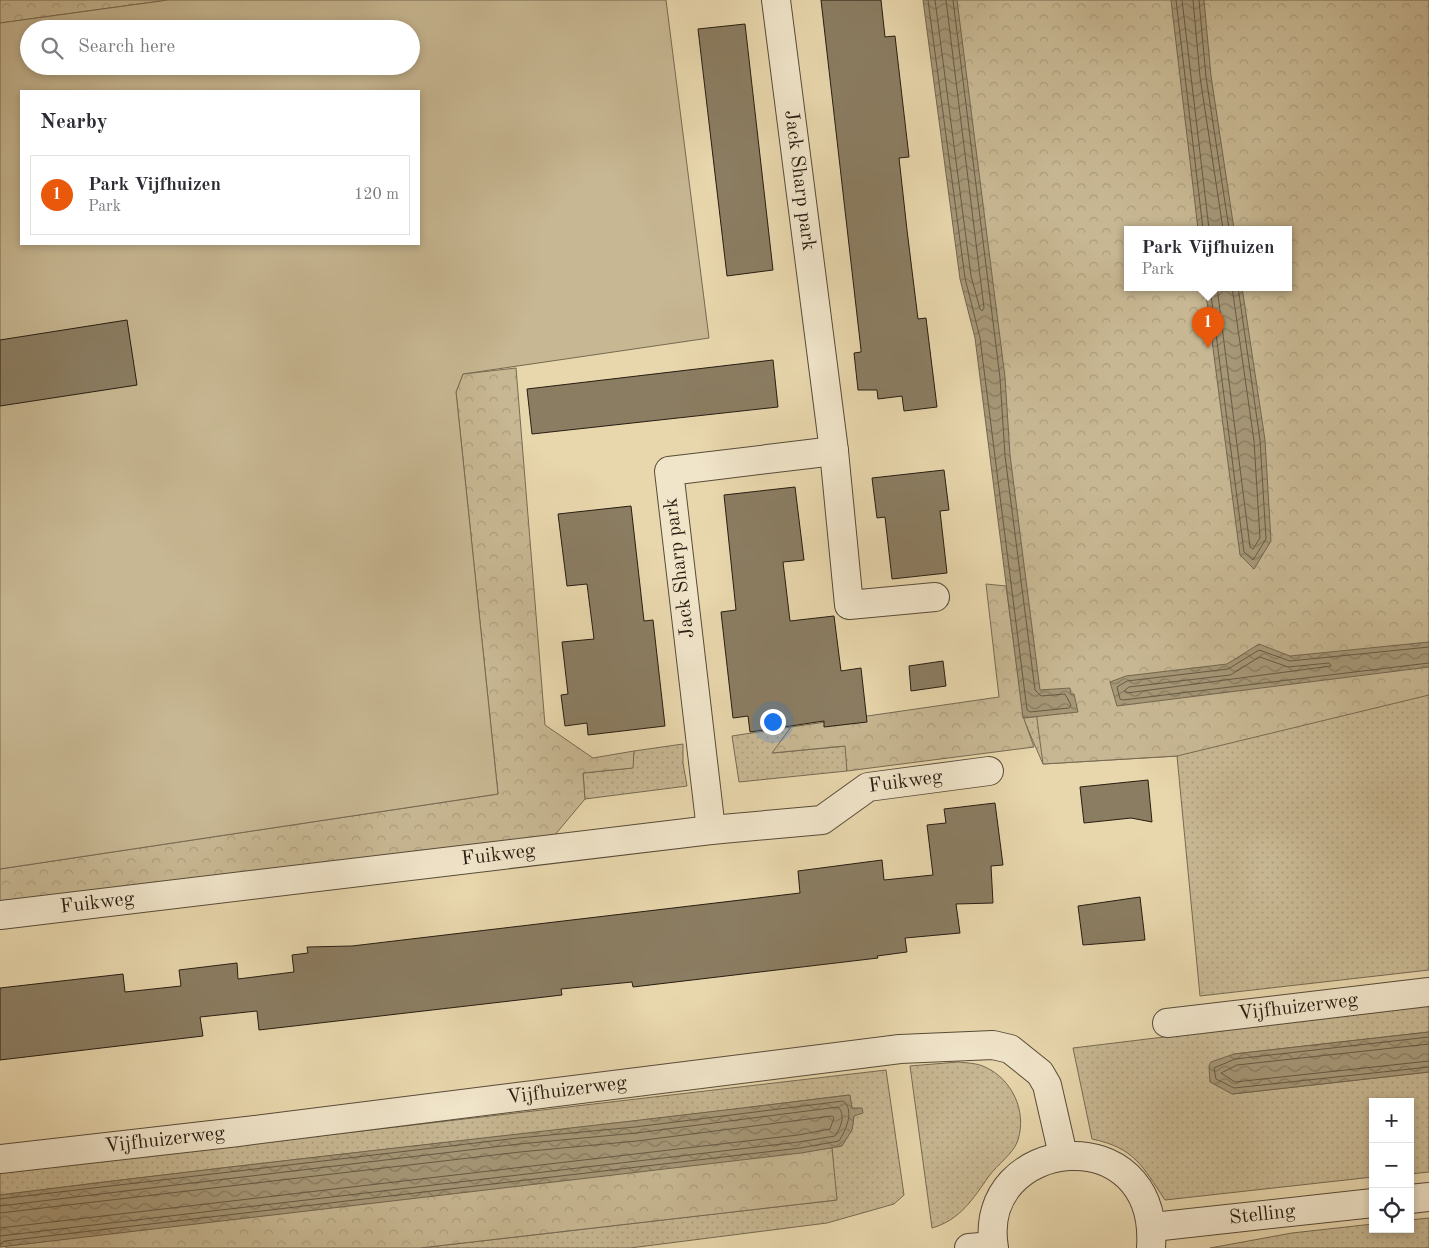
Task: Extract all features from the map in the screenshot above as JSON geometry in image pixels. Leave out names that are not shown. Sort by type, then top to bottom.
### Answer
[{"type":"street","name":"Jack Sharp park","points":[[776,0],[834,451],[850,605],[935,597]]},
{"type":"street","name":"Jack Sharp park","points":[[711,830],[668,471],[834,451]]},
{"type":"street","name":"Fuikweg","points":[[0,915],[711,830],[822,820],[868,787],[989,772]]},
{"type":"street","name":"Vijfhuizerweg","points":[[1167,1023],[1429,992]]},
{"type":"street","name":"Vijfhuizerweg","points":[[0,1159],[238,1132],[900,1049],[993,1045],[1010,1049],[1040,1073],[1047,1085],[1063,1156]]},
{"type":"street","points":[[985,1247],[1002,1196],[1018,1176],[1038,1162],[1063,1156],[1091,1158],[1105,1162],[1123,1172],[1148,1206],[1152,1238]]},
{"type":"street","points":[[1414,1199],[1429,1197]]},
{"type":"street","name":"Stelling","points":[[1152,1238],[1369,1204]]},
{"type":"green space","points":[[0,0],[168,0],[20,20],[0,23]]},
{"type":"green space","points":[[168,0],[666,0],[709,338],[463,374],[456,392],[498,794],[0,869],[0,23],[20,20],[20,75],[420,75],[420,20],[22,20]]},
{"type":"green space","points":[[941,0],[1429,0],[1429,695],[1177,756],[1043,764]]},
{"type":"green space","points":[[516,368],[545,725],[593,758],[634,751],[633,768],[583,773],[585,799],[554,836],[0,907],[0,869],[498,794],[456,392],[463,374]]},
{"type":"green space","points":[[986,584],[1006,586],[1024,719],[1034,747],[847,771],[845,746],[772,753],[791,727],[999,697]]},
{"type":"green space","points":[[1429,667],[1429,970],[1200,996],[1177,756],[1043,764],[1023,718]]},
{"type":"green space","points":[[791,727],[773,753],[846,746],[847,771],[739,782],[732,736]]},
{"type":"green space","points":[[683,744],[683,763],[687,786],[585,799],[583,773],[632,768],[634,751]]},
{"type":"green space","points":[[1429,1005],[1429,1032],[1234,1054],[1232,1094],[1429,1072],[1429,1172],[1414,1174],[1414,1098],[1369,1098],[1369,1177],[1165,1200],[1143,1168],[1128,1153],[1107,1143],[1092,1139],[1073,1048]]},
{"type":"green space","points":[[958,1062],[982,1066],[995,1072],[1003,1079],[1010,1088],[1019,1107],[1020,1129],[1018,1140],[1013,1150],[992,1172],[965,1208],[950,1220],[932,1228],[910,1066]]},
{"type":"green space","points":[[886,1070],[904,1195],[894,1204],[827,1223],[630,1248],[420,1248],[836,1200],[832,1148],[852,1130],[854,1116],[849,1095],[0,1195],[0,1173]]},
{"type":"green space","points":[[832,1148],[837,1200],[420,1248],[6,1248],[6,1246]]},
{"type":"green space","points":[[1429,1218],[1429,1248],[1210,1248],[1292,1233],[1369,1224],[1369,1233],[1414,1233],[1414,1220]]},
{"type":"water","points":[[923,0],[957,0],[1005,377],[1010,455],[1040,690],[1070,688],[1071,694],[1074,694],[1078,712],[1023,718],[975,338],[960,279]]},
{"type":"water","points":[[1171,0],[1204,0],[1211,76],[1234,226],[1198,226]]},
{"type":"water","points":[[1206,291],[1243,291],[1265,440],[1271,541],[1254,569],[1240,555]]},
{"type":"water","points":[[1429,642],[1429,667],[1117,706],[1110,682],[1126,676],[1227,664],[1259,644],[1290,656]]},
{"type":"water","points":[[1429,1032],[1429,1072],[1232,1094],[1210,1082],[1209,1066],[1211,1062],[1234,1054]]},
{"type":"water","points":[[850,1095],[852,1108],[862,1108],[863,1113],[854,1116],[852,1130],[842,1146],[801,1153],[0,1247],[0,1195]]},
{"type":"building","points":[[821,0],[881,0],[885,37],[895,36],[909,157],[899,158],[907,230],[918,319],[926,318],[937,407],[904,411],[902,396],[878,399],[877,390],[858,390],[854,353],[861,352],[861,350]]},
{"type":"building","points":[[745,24],[773,270],[727,276],[698,29]]},
{"type":"building","points":[[127,320],[137,385],[0,406],[0,340]]},
{"type":"building","points":[[773,360],[778,407],[532,434],[527,389]]},
{"type":"building","points":[[944,470],[949,510],[940,511],[947,573],[892,579],[885,517],[877,518],[872,478]]},
{"type":"building","points":[[795,487],[804,560],[783,562],[790,621],[834,616],[841,671],[861,668],[867,722],[824,727],[824,721],[750,732],[748,716],[733,718],[721,612],[736,610],[724,495]]},
{"type":"building","points":[[631,506],[644,621],[653,620],[665,726],[588,735],[587,723],[565,726],[561,695],[568,694],[562,642],[594,639],[587,584],[567,586],[558,514]]},
{"type":"building","points":[[943,661],[946,686],[911,691],[909,666]]},
{"type":"building","points":[[1148,780],[1152,822],[1131,818],[1084,823],[1080,787]]},
{"type":"building","points":[[995,803],[1003,865],[991,866],[993,903],[956,904],[960,933],[905,938],[907,952],[877,956],[878,958],[633,987],[632,982],[561,989],[562,995],[259,1030],[257,1011],[200,1017],[203,1036],[0,1060],[0,988],[123,974],[125,992],[181,986],[179,970],[237,963],[238,979],[294,972],[292,955],[308,953],[307,947],[352,946],[800,893],[798,871],[882,860],[884,880],[933,875],[927,825],[946,823],[944,809]]},
{"type":"building","points":[[1140,897],[1145,940],[1083,945],[1078,906]]},
{"type":"place","name":"Park Vijfhuizen","points":[[1208,348]]}]
